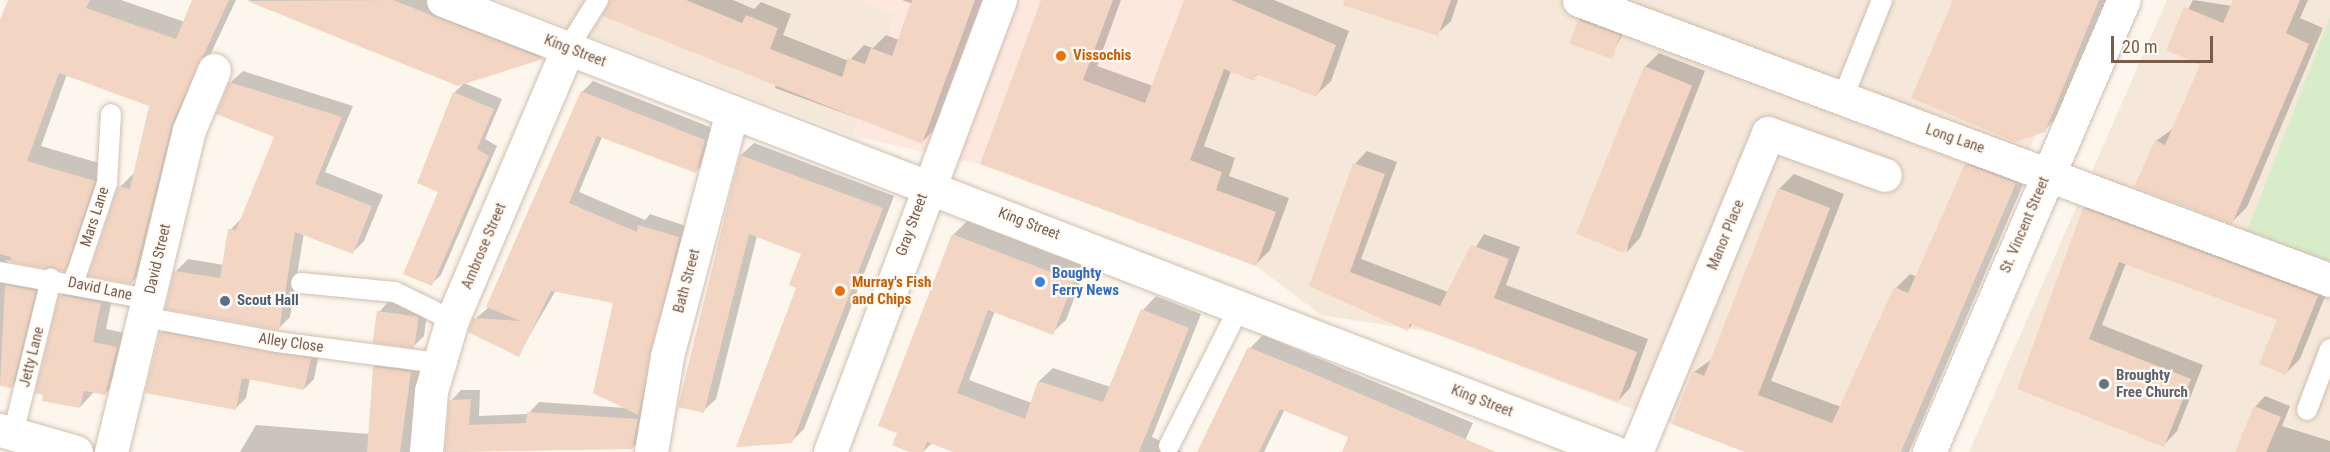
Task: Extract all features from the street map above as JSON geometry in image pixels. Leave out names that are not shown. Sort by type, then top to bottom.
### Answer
[{"type":"street","name":"King Street","points":[[443,0],[732,112],[927,184],[1614,452]]},
{"type":"street","name":"Gray Street","points":[[830,452],[927,184],[1000,0]]},
{"type":"street","name":"Long Lane","points":[[1579,0],[1842,100],[2047,172],[2330,280]]},
{"type":"street","name":"St. Vincent Street","points":[[1929,452],[2047,172],[2124,0]]},
{"type":"street","name":"Ambrose Street","points":[[426,452],[431,391],[452,320],[568,48]]},
{"type":"street","name":"David Street","points":[[111,452],[189,130],[214,70]]},
{"type":"street","name":"Bath Street","points":[[651,452],[668,356],[732,112]]},
{"type":"street","name":"Manor Place","points":[[1636,452],[1768,133],[1885,175]]},
{"type":"street","points":[[6,432],[76,452]]},
{"type":"lane","points":[[568,48],[598,0]]},
{"type":"lane","points":[[1842,100],[1882,0]]},
{"type":"lane","name":"Mars Lane","points":[[73,284],[107,183],[111,114]]},
{"type":"lane","name":"David Lane","points":[[0,272],[73,284],[147,308]]},
{"type":"lane","name":"Jetty Lane","points":[[6,432],[51,279]]},
{"type":"lane","points":[[301,283],[395,292],[452,320]]},
{"type":"lane","points":[[1169,446],[1240,306]]},
{"type":"lane","name":"Alley Close","points":[[147,308],[277,342],[439,363]]},
{"type":"lane","points":[[2307,410],[2330,349]]},
{"type":"shaded area","points":[[496,0],[860,0],[895,14],[852,136]]},
{"type":"shaded area","points":[[860,0],[1231,0],[1247,6],[1204,124],[1145,103],[980,164],[852,136],[895,14]]},
{"type":"shaded area","points":[[1231,0],[2093,0],[1901,452],[1745,452],[1430,332],[1321,315],[1256,266],[1106,210],[1247,6]]},
{"type":"shaded area","points":[[2167,0],[2330,0],[2330,452],[1969,452]]},
{"type":"green space","points":[[2330,17],[2330,263],[2247,231]]},
{"type":"building","points":[[8,0],[90,0],[86,8],[176,39],[192,0],[229,0],[172,123],[132,284],[88,276],[118,186],[130,189],[149,106],[59,73],[27,161],[95,181],[65,272],[10,262],[11,257],[0,254],[0,20]]},
{"type":"building","points":[[393,0],[543,59],[458,86],[247,1]]},
{"type":"building","points":[[610,0],[686,0],[742,23],[746,15],[778,28],[770,49],[842,77],[848,58],[865,64],[871,48],[892,56],[912,0],[975,0],[922,144],[602,16]]},
{"type":"building","points":[[1041,0],[1113,0],[1083,80],[1145,103],[1184,0],[1231,0],[1336,45],[1317,97],[1256,74],[1254,81],[1224,69],[1190,160],[1222,172],[1216,190],[1276,212],[1256,266],[980,164]]},
{"type":"building","points":[[1344,0],[1451,0],[1438,36],[1343,5]]},
{"type":"building","points":[[1953,0],[2099,0],[2045,132],[2015,142],[1911,98]]},
{"type":"building","points":[[2233,0],[2300,0],[2286,33],[2309,44],[2232,224],[2134,187],[2155,140],[2165,145],[2200,65],[2166,50],[2184,7],[2223,23]]},
{"type":"building","points":[[1578,20],[1620,35],[1612,59],[1569,43]]},
{"type":"building","points":[[1644,66],[1692,85],[1624,253],[1576,234]]},
{"type":"building","points":[[229,82],[342,117],[315,184],[372,206],[353,254],[295,232],[279,330],[165,309],[174,271],[220,278],[228,229],[236,230],[274,137],[216,114]]},
{"type":"building","points":[[581,91],[705,140],[696,173],[597,136],[569,203],[637,232],[638,225],[679,237],[638,415],[593,393],[613,303],[551,291],[519,357],[468,332],[473,318],[521,321],[486,307]]},
{"type":"building","points":[[453,92],[494,109],[477,149],[489,156],[432,286],[403,274],[438,192],[417,183]]},
{"type":"building","points":[[740,155],[883,208],[792,443],[736,447],[796,288],[789,285],[801,254],[749,234],[704,413],[678,407]]},
{"type":"building","points":[[1353,163],[1385,174],[1350,272],[1440,306],[1471,245],[1509,259],[1494,298],[1637,352],[1618,402],[1410,324],[1408,331],[1309,286]]},
{"type":"building","points":[[1965,164],[2016,183],[1901,452],[1745,452],[1672,424],[1693,371],[1704,376],[1778,188],[1830,208],[1758,395],[1832,423],[1894,287],[1908,293]]},
{"type":"building","points":[[2083,208],[2318,296],[2286,375],[2259,364],[2277,320],[2119,262],[2089,339],[2191,379],[2164,447],[2017,389]]},
{"type":"building","points":[[952,234],[1074,281],[1053,335],[988,310],[957,393],[1025,419],[1038,381],[1103,402],[1141,309],[1189,328],[1139,452],[953,452],[927,442],[923,452],[909,452],[892,445],[897,433],[878,426]]},
{"type":"building","points":[[5,285],[36,291],[12,388],[0,386]]},
{"type":"building","points":[[59,295],[101,303],[93,342],[117,347],[105,395],[84,391],[80,408],[42,401],[43,395],[35,393]]},
{"type":"building","points":[[377,311],[419,317],[414,349],[373,343]]},
{"type":"building","points":[[160,332],[311,358],[304,390],[242,378],[236,410],[145,393]]},
{"type":"building","points":[[1248,347],[1496,452],[1342,452],[1348,437],[1280,409],[1259,452],[1197,452]]},
{"type":"building","points":[[373,367],[411,372],[400,452],[367,452]]},
{"type":"building","points":[[471,399],[469,425],[526,423],[527,412],[638,419],[632,449],[445,452],[449,400]]},
{"type":"building","points":[[2254,406],[2281,417],[2266,452],[2235,452]]},
{"type":"place","name":"Vissochis","points":[[1061,56]]},
{"type":"place","name":"Boughty Ferry News","points":[[1040,282]]},
{"type":"place","name":"Murray's Fish and Chips","points":[[840,291]]},
{"type":"place","name":"Scout Hall","points":[[225,301]]},
{"type":"place","name":"Broughty Free Church","points":[[2104,384]]}]
